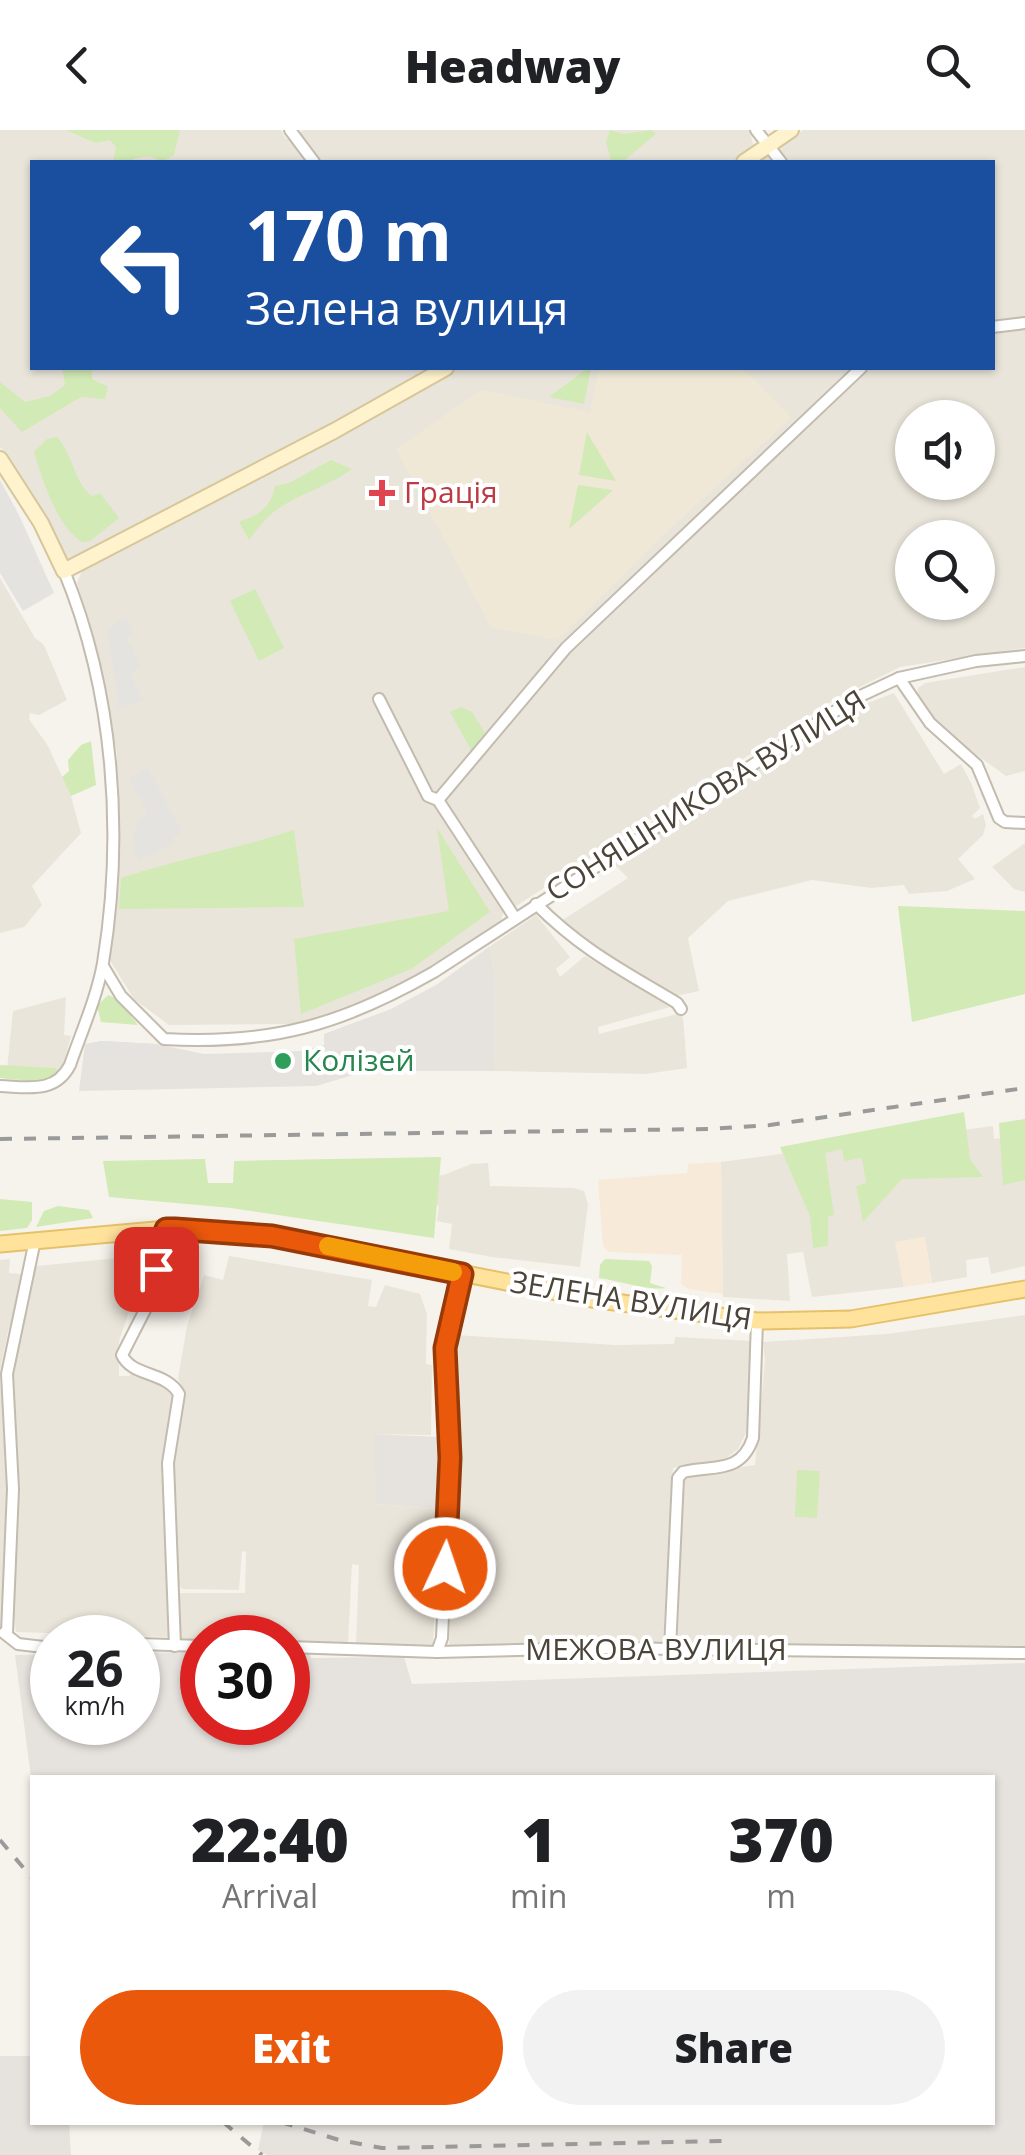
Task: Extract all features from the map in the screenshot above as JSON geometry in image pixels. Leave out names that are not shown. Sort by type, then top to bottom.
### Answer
[{"type":"main road","name":"ЗЕЛЕНА ВУЛИЦЯ","points":[[0,1244],[166,1229],[272,1236],[592,1298],[757,1321],[850,1319],[1025,1288]]},
{"type":"street","points":[[290,130],[312,160]]},
{"type":"street","points":[[756,130],[779,160]]},
{"type":"street","points":[[747,160],[791,130]]},
{"type":"street","points":[[995,327],[1025,323]]},
{"type":"street","points":[[64,571],[334,431],[442,370]]},
{"type":"street","points":[[438,800],[566,648],[859,370]]},
{"type":"street","points":[[0,458],[26,497],[64,571],[90,647],[108,747],[111,852],[102,966],[70,1065],[58,1082],[41,1087],[0,1086]]},
{"type":"street","name":"СОНЯШНИКОВА ВУЛИЦЯ","points":[[102,966],[120,996],[164,1039],[263,1037],[307,1030],[374,1004],[434,972],[854,700],[899,678],[976,661],[1025,656]]},
{"type":"street","name":"СОНЯШНИКОВА ВУЛИЦЯ","points":[[899,678],[930,723],[977,766],[999,818],[1025,824]]},
{"type":"street","points":[[379,700],[428,796],[438,800],[515,918]]},
{"type":"street","points":[[536,904],[597,958],[681,1009]]},
{"type":"street","points":[[166,1229],[146,1308],[122,1355],[128,1366],[168,1380],[179,1394],[168,1463],[175,1646]]},
{"type":"street","points":[[30,1645],[18,1644],[3,1633],[13,1489],[7,1374],[35,1240]]},
{"type":"street","points":[[437,1652],[442,1647],[450,1458],[445,1348],[462,1274]]},
{"type":"street","points":[[670,1649],[678,1478],[682,1472],[734,1464],[750,1450],[754,1438],[757,1321]]},
{"type":"street","points":[[160,1645],[180,1646]]},
{"type":"street","name":"МЕЖОВА ВУЛИЦЯ","points":[[310,1648],[437,1652],[670,1649],[1025,1653]]},
{"type":"shaded area","points":[[0,130],[281,130],[286,139],[304,130],[749,130],[754,147],[734,160],[30,160],[30,370],[432,370],[386,398],[78,559],[65,559],[0,447]]},
{"type":"shaded area","points":[[803,130],[1025,130],[1025,648],[900,667],[834,700],[513,908],[505,907],[501,920],[406,984],[310,1021],[291,1024],[169,1025],[134,999],[108,957],[115,875],[117,754],[77,583],[83,568],[452,370],[995,370],[995,160],[755,160]]},
{"type":"shaded area","points":[[599,370],[745,370],[792,417],[557,640],[491,627],[396,449],[481,390],[590,412]]},
{"type":"shaded area","points":[[0,480],[54,593],[23,611],[0,573]]},
{"type":"shaded area","points":[[0,578],[35,638],[44,645],[67,700],[39,715],[30,713],[29,719],[48,746],[71,796],[81,833],[32,886],[42,905],[24,927],[0,933]]},
{"type":"shaded area","points":[[126,617],[134,633],[126,638],[141,667],[130,674],[143,700],[119,709],[107,629]]},
{"type":"shaded area","points":[[1025,667],[1025,771],[1006,776],[931,722],[917,697],[918,688],[925,683]]},
{"type":"shaded area","points":[[894,693],[944,774],[961,764],[972,785],[980,808],[972,816],[975,819],[983,814],[986,825],[983,835],[958,859],[975,879],[947,891],[909,894],[904,885],[871,888],[812,880],[728,901],[688,938],[699,991],[676,996],[617,964],[561,921],[628,878],[613,863],[818,731],[860,706]]},
{"type":"shaded area","points":[[148,767],[182,832],[173,838],[175,843],[139,861],[133,849],[136,845],[132,832],[137,829],[135,821],[148,814],[129,778]]},
{"type":"shaded area","points":[[1025,843],[1025,892],[1014,889],[992,867]]},
{"type":"shaded area","points":[[536,915],[570,957],[556,969],[560,977],[585,956],[670,1007],[598,1027],[599,1034],[677,1014],[683,1017],[687,1068],[646,1074],[494,1071],[495,974],[489,947]]},
{"type":"shaded area","points":[[489,947],[495,974],[494,1071],[367,1071],[316,1086],[79,1091],[85,1044],[156,1044],[204,1054],[301,1051],[324,1045],[324,1034],[391,1009],[436,985]]},
{"type":"shaded area","points":[[66,997],[64,1035],[71,1036],[63,1067],[50,1080],[6,1079],[13,1011]]},
{"type":"shaded area","points":[[91,1043],[156,1044],[155,1055],[93,1058]]},
{"type":"shaded area","points":[[993,1126],[994,1139],[1025,1134],[1025,1266],[991,1274],[988,1257],[966,1260],[967,1277],[932,1283],[925,1237],[896,1243],[904,1287],[812,1297],[803,1252],[787,1254],[790,1301],[723,1297],[721,1162]]},
{"type":"shaded area","points":[[721,1162],[723,1294],[689,1289],[681,1284],[682,1255],[608,1252],[603,1245],[598,1180],[687,1173],[688,1164]]},
{"type":"shaded area","points":[[488,1163],[490,1186],[584,1191],[588,1204],[580,1267],[449,1249],[452,1224],[437,1221],[439,1206],[430,1204],[418,1178]]},
{"type":"shaded area","points":[[925,1237],[932,1283],[904,1287],[895,1242]]},
{"type":"shaded area","points":[[148,1255],[119,1341],[119,1376],[130,1376],[131,1371],[163,1384],[164,1388],[171,1388],[177,1400],[163,1470],[170,1637],[160,1637],[160,1615],[30,1615],[30,1632],[16,1632],[14,1347],[27,1311],[36,1266]]},
{"type":"shaded area","points":[[229,1256],[372,1280],[368,1306],[376,1307],[385,1285],[420,1294],[427,1314],[426,1364],[432,1365],[431,1435],[375,1434],[376,1504],[438,1508],[433,1646],[356,1644],[359,1565],[352,1564],[348,1643],[310,1642],[310,1615],[180,1615],[178,1641],[178,1595],[245,1593],[246,1551],[242,1552],[239,1590],[182,1589],[179,1585],[172,1480],[174,1446],[185,1396],[178,1378],[187,1326],[204,1275],[223,1280]]},
{"type":"shaded area","points":[[10,1259],[9,1273],[21,1274],[20,1298],[0,1371],[0,1260]]},
{"type":"shaded area","points":[[1025,1315],[1025,1646],[835,1648],[681,1645],[675,1641],[680,1481],[688,1475],[755,1465],[765,1361],[763,1342],[887,1334]]},
{"type":"shaded area","points":[[456,1335],[615,1345],[674,1344],[675,1337],[752,1341],[749,1427],[738,1449],[722,1462],[673,1468],[663,1645],[449,1648],[450,1620],[457,1619],[458,1598],[461,1453],[452,1358]]},
{"type":"shaded area","points":[[0,1379],[9,1494],[3,1628],[0,1628]]},
{"type":"shaded area","points":[[374,1434],[441,1437],[438,1508],[376,1504]]},
{"type":"shaded area","points":[[180,1652],[180,1745],[310,1745],[310,1654],[311,1658],[404,1657],[412,1684],[1025,1663],[1025,2155],[267,2155],[258,2150],[263,2125],[995,2125],[995,1775],[31,1775],[15,1655],[30,1655],[30,1745],[160,1745],[160,1653]]},
{"type":"shaded area","points":[[0,2056],[30,2056],[30,2125],[69,2125],[71,2155],[0,2155]]},
{"type":"green space","points":[[66,130],[180,130],[174,155],[165,160],[150,156],[113,160],[116,147],[110,140],[96,143]]},
{"type":"green space","points":[[610,130],[624,134],[652,130],[656,134],[624,160],[610,160],[606,142]]},
{"type":"green space","points":[[62,370],[92,370],[92,379],[108,387],[105,399],[81,397],[22,432],[0,408],[0,382],[25,402],[50,396],[65,385]]},
{"type":"green space","points":[[585,370],[591,370],[584,404],[549,397]]},
{"type":"green space","points":[[587,432],[616,481],[579,475]]},
{"type":"green space","points":[[57,437],[86,490],[92,496],[100,493],[119,518],[90,541],[82,542],[65,525],[34,452],[47,439]]},
{"type":"green space","points":[[331,460],[352,469],[278,509],[249,540],[239,522],[263,510],[275,486],[289,483]]},
{"type":"green space","points":[[578,485],[613,490],[569,529]]},
{"type":"green space","points":[[255,589],[284,648],[259,661],[230,601]]},
{"type":"green space","points":[[461,707],[472,712],[485,733],[471,750],[450,712]]},
{"type":"green space","points":[[91,741],[96,785],[71,796],[62,777],[69,771],[68,760],[81,745]]},
{"type":"green space","points":[[437,828],[490,912],[411,969],[301,1014],[294,939],[449,911]]},
{"type":"green space","points":[[294,830],[304,907],[119,909],[121,878]]},
{"type":"green space","points":[[898,906],[1025,911],[1025,994],[912,1022]]},
{"type":"green space","points":[[108,995],[118,999],[138,1025],[101,1022],[97,1006]]},
{"type":"green space","points":[[0,1065],[55,1068],[59,1072],[43,1082],[0,1078]]},
{"type":"green space","points":[[964,1112],[970,1159],[983,1177],[902,1179],[863,1222],[856,1186],[866,1183],[862,1158],[844,1161],[842,1149],[825,1153],[834,1215],[828,1216],[828,1246],[813,1248],[810,1216],[780,1147]]},
{"type":"green space","points":[[1025,1119],[1025,1180],[1003,1185],[999,1123]]},
{"type":"green space","points":[[441,1157],[434,1238],[231,1208],[109,1197],[103,1161],[205,1159],[208,1183],[233,1183],[234,1161]]},
{"type":"green space","points":[[0,1199],[32,1202],[32,1220],[27,1228],[0,1231]]},
{"type":"green space","points":[[58,1206],[89,1210],[93,1218],[36,1227],[44,1211]]},
{"type":"green space","points":[[605,1259],[649,1261],[650,1283],[666,1288],[599,1278]]},
{"type":"green space","points":[[797,1470],[820,1471],[817,1518],[795,1517]]},
{"type":"railway","points":[[0,1139],[710,1129],[770,1125],[1025,1088]]},
{"type":"railway","points":[[0,1840],[30,1876]]},
{"type":"railway","points":[[227,2125],[262,2155]]},
{"type":"railway","points":[[291,2125],[382,2148],[727,2141]]},
{"type":"slow traffic","points":[[328,1246],[453,1272]]},
{"type":"place","name":"Грація","points":[[382,493]]},
{"type":"place","name":"Колізей","points":[[283,1061]]},
{"type":"route","points":[[156,1269],[166,1229],[175,1229],[272,1236],[462,1274],[445,1348],[450,1458],[445,1568]]}]
